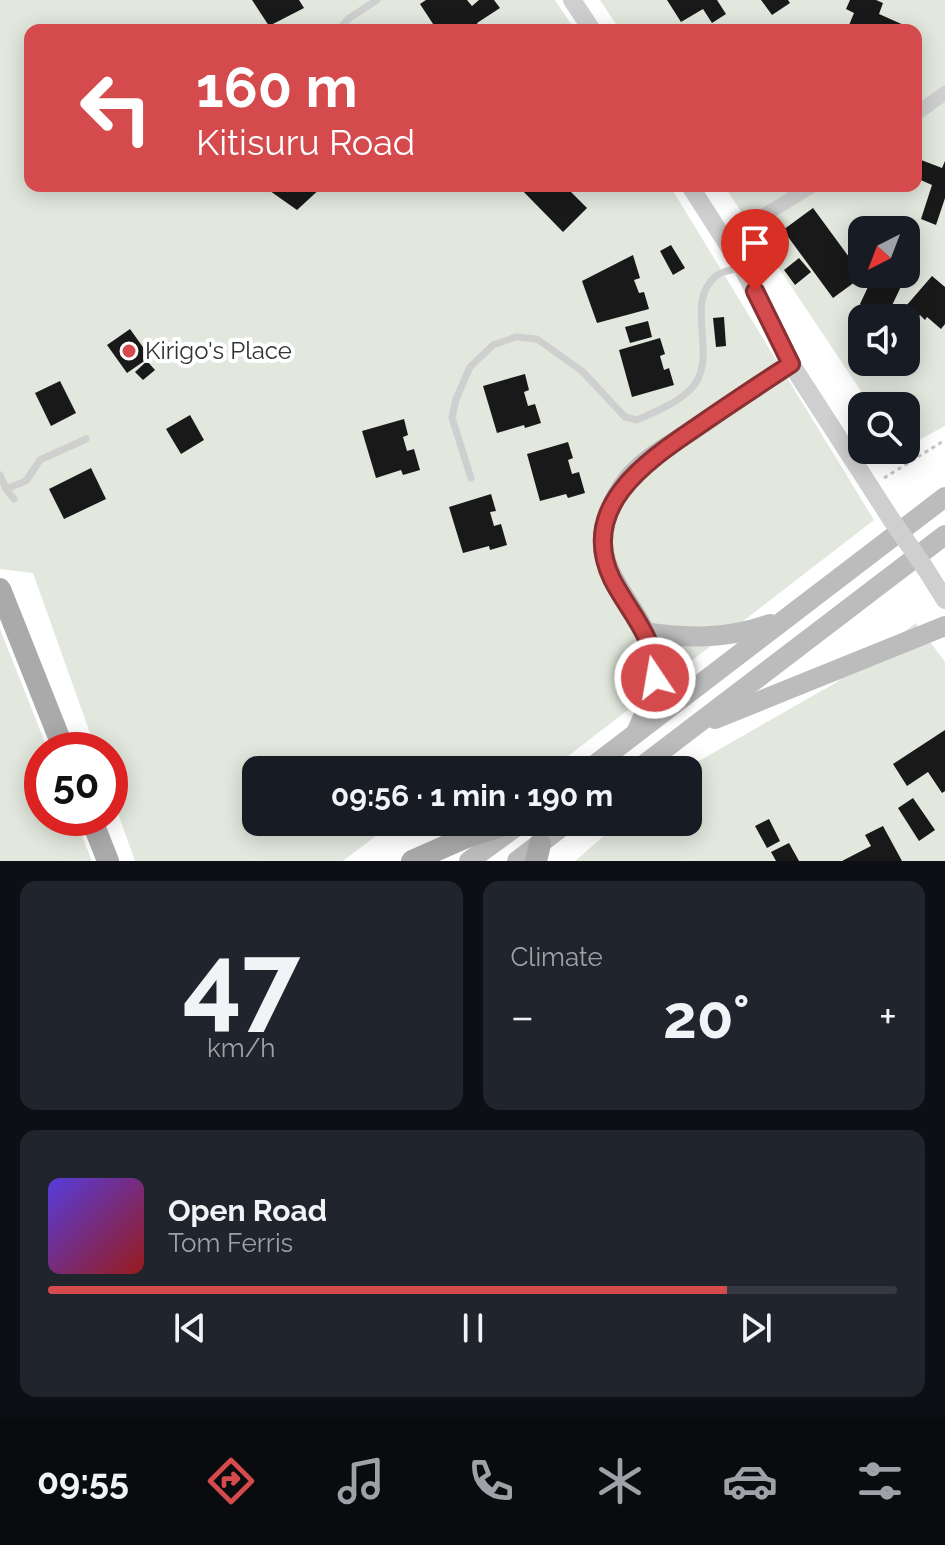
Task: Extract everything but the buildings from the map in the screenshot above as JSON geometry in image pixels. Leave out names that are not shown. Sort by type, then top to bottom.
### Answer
[{"type":"main road","points":[[636,733],[652,693],[656,666],[644,632],[611,576],[603,548],[606,524],[614,501],[629,478],[661,451],[791,364]]},
{"type":"main road","points":[[606,756],[945,497]]},
{"type":"main road","points":[[655,756],[945,535]]},
{"type":"main road","points":[[0,589],[57,732]]},
{"type":"main road","points":[[644,632],[716,638],[757,629],[786,618]]},
{"type":"main road","points":[[690,729],[945,626]]},
{"type":"main road","points":[[98,836],[108,861]]},
{"type":"main road","points":[[412,861],[469,836]]},
{"type":"main road","points":[[469,861],[500,836]]},
{"type":"main road","points":[[517,861],[538,852],[554,836]]},
{"type":"street","points":[[572,0],[588,24]]},
{"type":"street","points":[[922,110],[945,93]]},
{"type":"street","points":[[694,192],[742,267],[791,364],[945,600]]},
{"type":"street","points":[[725,239],[802,192]]},
{"type":"lane","points":[[344,24],[377,0]]},
{"type":"lane","points":[[471,478],[452,418],[456,399],[470,367],[493,345],[516,337],[537,339],[582,371],[625,417],[637,420],[687,393],[697,382],[703,368],[702,300],[705,288],[718,274],[742,267]]},
{"type":"lane","points":[[6,489],[26,481],[40,460],[86,439]]},
{"type":"lane","points":[[0,475],[14,499]]},
{"type":"path","points":[[869,487],[945,440]]},
{"type":"shaded area","points":[[0,0],[555,0],[571,24],[24,24],[24,192],[674,192],[874,520],[568,756],[242,756],[242,836],[376,836],[343,861],[135,861],[126,836],[128,732],[90,732],[33,573],[0,569]]},
{"type":"shaded area","points":[[600,0],[945,0],[945,426],[920,439],[920,392],[862,392],[851,376],[920,376],[920,304],[848,304],[848,372],[728,192],[922,192],[922,24],[616,24]]},
{"type":"shaded area","points":[[916,623],[945,662],[945,861],[575,861],[604,836],[702,836],[702,759],[837,682]]},
{"type":"shaded area","points":[[0,629],[41,732],[24,732],[24,836],[82,836],[92,861],[0,861]]},
{"type":"place","name":"Kirigo's Place","points":[[129,351]]},
{"type":"route","points":[[655,678],[656,666],[644,632],[611,576],[603,548],[606,524],[614,501],[629,478],[661,451],[791,364],[755,291]]}]
